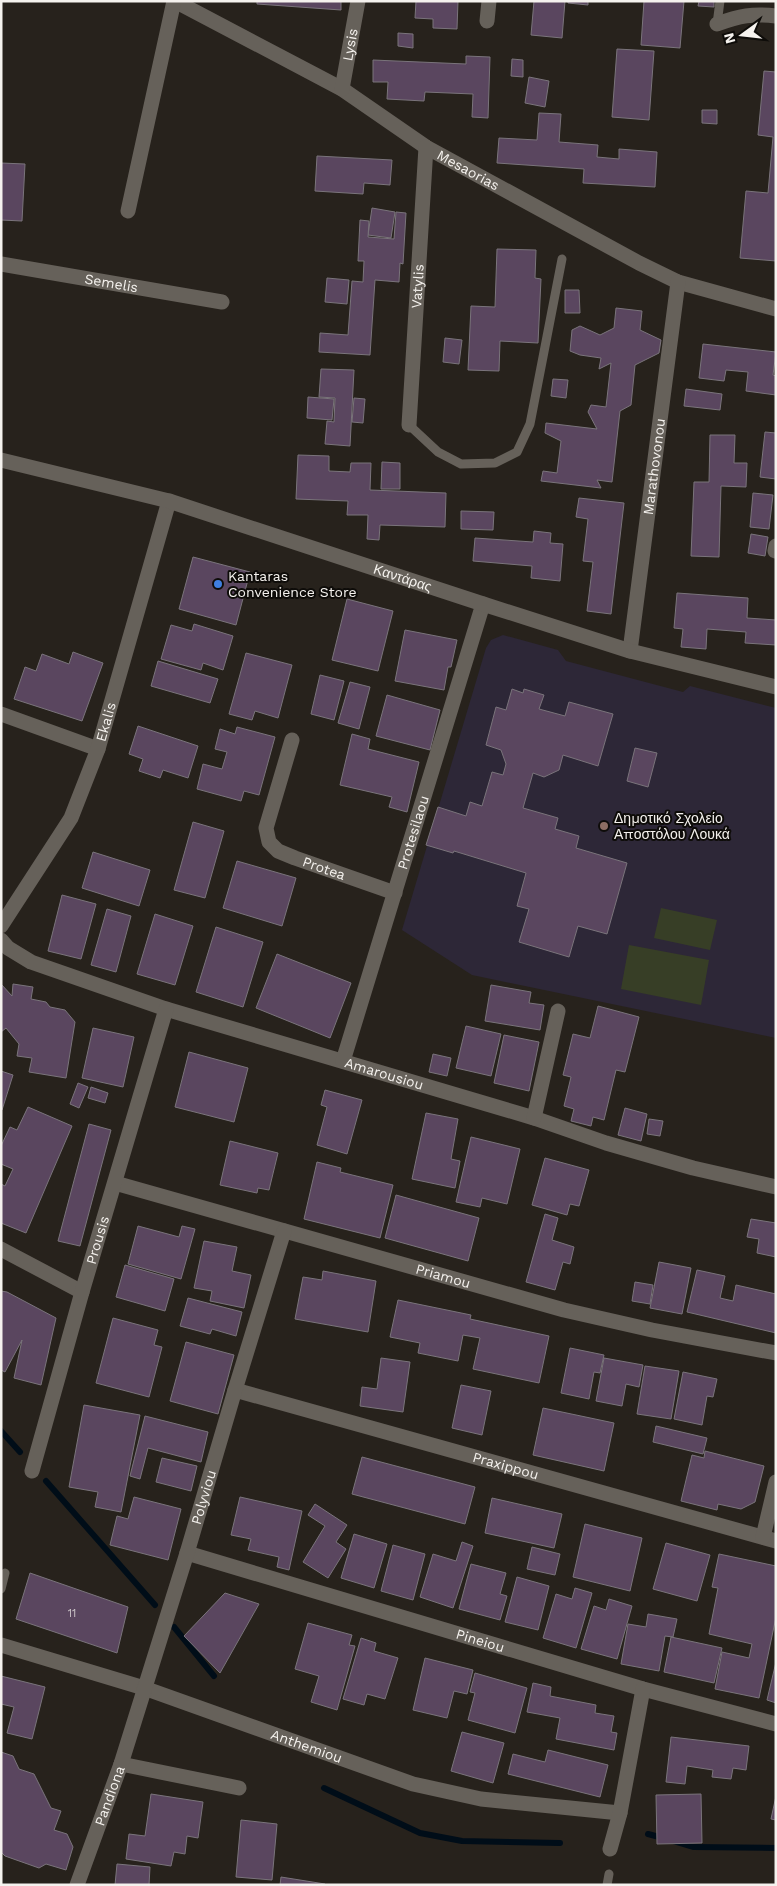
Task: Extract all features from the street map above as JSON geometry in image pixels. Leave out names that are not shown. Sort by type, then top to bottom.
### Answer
[{"type":"street","name":"Mesaorias","points":[[175,1],[342,90],[426,146],[639,263],[678,282],[776,309]]},
{"type":"street","points":[[128,211],[175,1]]},
{"type":"street","name":"Lysis","points":[[342,90],[358,1]]},
{"type":"street","points":[[487,21],[489,1]]},
{"type":"street","points":[[717,24],[741,16],[762,14],[776,16]]},
{"type":"street","name":"Vatylis","points":[[409,425],[426,146]]},
{"type":"street","name":"Semelis","points":[[1,264],[222,302]]},
{"type":"street","name":"Marathovonou","points":[[630,651],[678,282]]},
{"type":"street","name":"Καντάρας","points":[[1,460],[169,501],[630,651],[776,687]]},
{"type":"street","name":"Ekalis","points":[[1,926],[71,818],[98,749],[169,501]]},
{"type":"street","points":[[775,551],[776,546]]},
{"type":"street","name":"Protesilaou","points":[[343,1061],[483,604]]},
{"type":"street","points":[[1,714],[98,749]]},
{"type":"street","name":"Protea","points":[[292,740],[266,828],[270,842],[278,851],[295,858],[395,893]]},
{"type":"street","name":"Amarousiou","points":[[1,940],[8,948],[31,962],[166,1009],[534,1118],[606,1143],[693,1168],[776,1186]]},
{"type":"street","name":"Prousis","points":[[32,1471],[82,1292],[166,1009]]},
{"type":"street","points":[[534,1118],[558,1011]]},
{"type":"street","name":"Priamou","points":[[115,1182],[564,1310],[652,1330],[776,1353]]},
{"type":"street","name":"Polyviou","points":[[122,1764],[144,1688],[188,1553],[235,1390],[284,1231]]},
{"type":"street","points":[[1,1249],[82,1292]]},
{"type":"street","name":"Praxippou","points":[[235,1390],[769,1539]]},
{"type":"street","points":[[769,1539],[776,1482]]},
{"type":"street","name":"Pineiou","points":[[188,1553],[643,1689],[776,1724]]},
{"type":"street","name":"Anthemiou","points":[[1,1645],[144,1688],[413,1784],[481,1799],[620,1813]]},
{"type":"street","points":[[610,1849],[620,1813],[643,1689]]},
{"type":"street","name":"Pandiona","points":[[77,1885],[122,1764],[239,1788]]},
{"type":"lane","points":[[717,24],[720,1]]},
{"type":"lane","points":[[409,425],[438,452],[461,464],[495,463],[517,452],[530,424],[562,259]]},
{"type":"lane","points":[[1,1589],[6,1574]]},
{"type":"lane","points":[[607,1885],[609,1874]]},
{"type":"shaded area","name":"Δημοτικό Σχολείο Αποστόλου Λουκά","points":[[503,635],[558,650],[566,661],[683,692],[690,686],[776,708],[776,1038],[472,975],[402,930],[486,648],[491,640]]},
{"type":"green space","points":[[661,908],[717,920],[710,950],[654,938]]},
{"type":"green space","points":[[629,945],[709,960],[701,1005],[621,989]]},
{"type":"building","points":[[257,1],[341,1],[341,10],[257,4]]},
{"type":"building","points":[[416,1],[458,1],[457,29],[433,28],[433,19],[415,18]]},
{"type":"building","points":[[534,1],[565,1],[562,38],[531,35]]},
{"type":"building","points":[[568,1],[588,1],[588,5],[568,3]]},
{"type":"building","points":[[644,1],[684,1],[680,48],[641,45]]},
{"type":"building","points":[[699,1],[714,1],[714,7],[698,6]]},
{"type":"building","points":[[398,33],[413,34],[413,48],[398,46]]},
{"type":"building","points":[[617,49],[654,51],[649,120],[612,117]]},
{"type":"building","points":[[466,56],[490,57],[488,118],[472,117],[473,94],[425,92],[424,101],[387,99],[388,82],[373,82],[373,60],[466,64]]},
{"type":"building","points":[[512,59],[523,60],[523,77],[511,76]]},
{"type":"building","points":[[764,71],[776,72],[776,261],[740,258],[746,191],[768,193],[773,137],[758,135]]},
{"type":"building","points":[[529,77],[549,81],[545,107],[525,103]]},
{"type":"building","points":[[702,110],[717,110],[717,124],[702,123]]},
{"type":"building","points":[[539,113],[561,114],[559,142],[598,145],[597,157],[619,159],[619,149],[657,152],[655,187],[583,183],[584,169],[497,163],[499,138],[537,140]]},
{"type":"building","points":[[317,156],[392,160],[390,185],[364,183],[363,194],[315,191]]},
{"type":"building","points":[[1,163],[25,164],[22,221],[1,220]]},
{"type":"building","points":[[372,208],[395,212],[391,238],[368,235]]},
{"type":"building","points":[[396,212],[406,213],[403,264],[400,263],[399,282],[375,280],[370,355],[319,352],[320,333],[348,335],[352,281],[363,282],[364,261],[358,261],[360,220],[369,221],[368,237],[394,239]]},
{"type":"building","points":[[497,249],[536,250],[535,278],[541,279],[538,343],[500,341],[499,371],[468,370],[471,306],[495,307]]},
{"type":"building","points":[[327,278],[349,280],[347,304],[325,302]]},
{"type":"building","points":[[565,290],[579,290],[580,313],[565,313]]},
{"type":"building","points":[[616,308],[642,311],[640,330],[661,340],[659,353],[635,365],[631,405],[620,411],[612,482],[597,480],[601,488],[541,481],[543,471],[557,473],[561,441],[545,433],[546,423],[597,429],[588,412],[591,405],[606,407],[611,363],[599,369],[601,358],[580,355],[570,351],[572,330],[580,326],[600,335],[614,328]]},
{"type":"building","points":[[445,338],[462,340],[459,364],[443,362]]},
{"type":"building","points":[[703,344],[776,352],[773,375],[776,376],[776,395],[746,391],[748,372],[726,370],[724,381],[699,378]]},
{"type":"building","points":[[321,369],[354,370],[350,446],[325,444],[327,421],[334,422],[335,398],[319,397]]},
{"type":"building","points":[[553,379],[568,380],[566,398],[551,396]]},
{"type":"building","points":[[686,389],[722,394],[720,410],[684,406]]},
{"type":"building","points":[[308,397],[334,399],[332,420],[307,418]]},
{"type":"building","points":[[354,398],[365,399],[363,423],[352,422]]},
{"type":"building","points":[[765,432],[776,433],[776,479],[760,477]]},
{"type":"building","points":[[710,435],[735,435],[734,463],[747,463],[746,487],[721,486],[719,557],[691,556],[694,482],[709,482]]},
{"type":"building","points":[[298,455],[329,456],[329,471],[350,472],[351,463],[371,463],[370,490],[446,493],[445,527],[380,525],[379,540],[367,539],[368,515],[347,515],[348,501],[296,499]]},
{"type":"building","points":[[382,462],[400,463],[400,489],[381,489]]},
{"type":"building","points":[[753,493],[773,495],[769,529],[750,527]]},
{"type":"building","points":[[579,498],[624,503],[611,614],[587,611],[593,562],[583,561],[588,519],[576,517]]},
{"type":"building","points":[[461,511],[494,512],[493,530],[461,529]]},
{"type":"building","points":[[534,531],[551,533],[550,543],[563,544],[560,581],[531,578],[532,566],[473,561],[475,538],[533,542]]},
{"type":"building","points":[[751,534],[768,537],[765,556],[748,553]]},
{"type":"building","points":[[193,557],[250,572],[236,625],[179,609]]},
{"type":"building","points":[[677,593],[748,598],[747,618],[776,620],[776,645],[745,643],[746,632],[707,629],[706,649],[681,647],[683,629],[674,628]]},
{"type":"building","points":[[347,599],[393,611],[378,671],[332,660]]},
{"type":"building","points":[[194,624],[233,636],[223,670],[203,663],[201,670],[161,659],[171,625],[192,631]]},
{"type":"building","points":[[405,630],[457,640],[451,667],[448,667],[444,690],[395,681]]},
{"type":"building","points":[[73,652],[103,663],[82,721],[14,699],[25,667],[36,671],[42,654],[69,664]]},
{"type":"building","points":[[246,653],[292,665],[278,718],[255,711],[252,720],[229,714]]},
{"type":"building","points":[[158,661],[218,679],[210,703],[151,686]]},
{"type":"building","points":[[320,675],[344,681],[334,720],[311,714]]},
{"type":"building","points":[[350,682],[370,687],[359,729],[338,723]]},
{"type":"building","points":[[512,689],[523,693],[524,689],[544,695],[539,709],[565,716],[569,702],[613,714],[598,766],[563,755],[559,770],[544,777],[533,773],[523,808],[558,818],[555,829],[579,836],[576,848],[627,863],[607,934],[578,926],[569,957],[519,942],[529,909],[517,906],[526,873],[454,851],[453,853],[426,845],[438,807],[466,816],[470,802],[482,806],[492,772],[503,775],[506,764],[501,750],[486,745],[496,707],[506,710]]},
{"type":"building","points":[[387,695],[440,710],[430,750],[376,736]]},
{"type":"building","points":[[138,726],[198,746],[188,778],[163,770],[160,778],[139,771],[143,759],[129,754]]},
{"type":"building","points":[[237,727],[275,737],[259,795],[244,791],[241,801],[197,789],[203,764],[222,769],[227,752],[215,749],[220,729],[235,734]]},
{"type":"building","points":[[352,734],[370,739],[368,749],[419,762],[407,812],[389,807],[392,797],[340,785]]},
{"type":"building","points":[[635,748],[657,753],[648,787],[627,781]]},
{"type":"building","points":[[193,822],[224,831],[205,898],[174,890]]},
{"type":"building","points":[[93,852],[150,870],[139,906],[82,888]]},
{"type":"building","points":[[237,861],[296,878],[282,926],[223,908]]},
{"type":"building","points":[[62,895],[96,904],[81,959],[48,951]]},
{"type":"building","points":[[107,909],[131,916],[116,972],[91,965]]},
{"type":"building","points":[[155,914],[193,926],[175,985],[137,974]]},
{"type":"building","points":[[216,927],[263,942],[243,1007],[196,992]]},
{"type":"building","points":[[277,954],[351,983],[330,1038],[256,1008]]},
{"type":"building","points":[[1,984],[12,996],[13,984],[33,987],[31,999],[46,1002],[50,1007],[65,1010],[75,1022],[66,1078],[29,1072],[32,1058],[17,1056],[19,1044],[6,1028],[1,1032]]},
{"type":"building","points":[[491,985],[531,992],[529,1003],[544,1005],[540,1030],[485,1021]]},
{"type":"building","points":[[598,1006],[639,1017],[625,1072],[616,1070],[604,1120],[593,1117],[591,1126],[571,1121],[574,1109],[564,1106],[571,1077],[563,1075],[573,1034],[590,1038]]},
{"type":"building","points":[[466,1026],[501,1034],[491,1076],[456,1068]]},
{"type":"building","points":[[93,1028],[134,1037],[123,1087],[82,1078]]},
{"type":"building","points":[[504,1035],[539,1042],[529,1091],[494,1083]]},
{"type":"building","points":[[189,1052],[248,1068],[234,1122],[175,1107]]},
{"type":"building","points":[[433,1054],[451,1058],[447,1076],[429,1072]]},
{"type":"building","points":[[1,1071],[13,1075],[2,1110],[1,1109]]},
{"type":"building","points":[[78,1083],[88,1087],[79,1108],[70,1104]]},
{"type":"building","points":[[91,1087],[108,1093],[105,1103],[88,1098]]},
{"type":"building","points":[[325,1090],[362,1100],[347,1154],[317,1145],[327,1107],[321,1105]]},
{"type":"building","points":[[28,1107],[72,1126],[26,1233],[1,1223],[1,1184],[5,1186],[13,1169],[1,1164],[1,1146],[10,1127],[17,1130]]},
{"type":"building","points":[[625,1108],[647,1114],[641,1141],[618,1135]]},
{"type":"building","points":[[426,1113],[458,1119],[451,1159],[460,1161],[455,1188],[412,1179]]},
{"type":"building","points":[[649,1119],[663,1121],[660,1136],[647,1134]]},
{"type":"building","points":[[89,1124],[111,1130],[80,1246],[58,1241]]},
{"type":"building","points":[[471,1137],[520,1149],[507,1204],[482,1198],[480,1207],[456,1202]]},
{"type":"building","points":[[230,1141],[278,1153],[269,1190],[258,1188],[257,1193],[220,1185]]},
{"type":"building","points":[[545,1158],[589,1170],[579,1206],[570,1204],[567,1215],[532,1205]]},
{"type":"building","points":[[317,1162],[341,1168],[340,1172],[393,1185],[380,1238],[304,1219]]},
{"type":"building","points":[[396,1195],[479,1218],[468,1261],[385,1238]]},
{"type":"building","points":[[545,1214],[558,1218],[552,1240],[574,1247],[570,1264],[563,1262],[555,1290],[526,1282]]},
{"type":"building","points":[[751,1219],[776,1223],[776,1257],[757,1253],[759,1239],[747,1237]]},
{"type":"building","points":[[138,1226],[179,1237],[182,1226],[195,1229],[181,1279],[128,1264]]},
{"type":"building","points":[[204,1241],[237,1247],[232,1271],[251,1275],[244,1308],[210,1301],[212,1291],[194,1288]]},
{"type":"building","points":[[659,1262],[691,1268],[682,1314],[650,1308]]},
{"type":"building","points":[[125,1265],[174,1279],[165,1311],[116,1297]]},
{"type":"building","points":[[697,1270],[725,1276],[720,1298],[733,1301],[736,1285],[776,1294],[776,1333],[687,1312]]},
{"type":"building","points":[[323,1271],[376,1281],[368,1332],[295,1319],[303,1277],[322,1280]]},
{"type":"building","points":[[635,1282],[653,1285],[650,1304],[632,1301]]},
{"type":"building","points":[[1,1291],[7,1292],[56,1318],[41,1385],[14,1378],[22,1340],[5,1372],[1,1370]]},
{"type":"building","points":[[188,1298],[242,1312],[236,1336],[212,1329],[210,1334],[180,1326]]},
{"type":"building","points":[[398,1300],[471,1315],[470,1319],[549,1336],[539,1383],[473,1369],[480,1338],[463,1335],[458,1361],[418,1353],[420,1343],[390,1337]]},
{"type":"building","points":[[113,1318],[158,1330],[154,1345],[162,1347],[149,1397],[96,1383]]},
{"type":"building","points":[[186,1342],[234,1355],[218,1414],[170,1401]]},
{"type":"building","points":[[570,1348],[604,1355],[600,1373],[594,1372],[589,1399],[561,1393]]},
{"type":"building","points":[[381,1358],[410,1362],[403,1412],[360,1406],[362,1387],[377,1389]]},
{"type":"building","points":[[604,1358],[643,1365],[639,1387],[626,1384],[622,1406],[596,1401]]},
{"type":"building","points":[[645,1366],[679,1371],[671,1419],[637,1414]]},
{"type":"building","points":[[683,1372],[717,1379],[713,1397],[707,1396],[702,1425],[674,1419]]},
{"type":"building","points":[[461,1385],[491,1391],[482,1435],[452,1428]]},
{"type":"building","points":[[84,1405],[140,1415],[121,1512],[95,1507],[98,1492],[69,1487]]},
{"type":"building","points":[[543,1408],[614,1423],[604,1471],[533,1455]]},
{"type":"building","points":[[145,1416],[208,1432],[201,1462],[148,1448],[140,1479],[130,1476]]},
{"type":"building","points":[[656,1426],[707,1438],[703,1454],[653,1442]]},
{"type":"building","points":[[705,1451],[764,1466],[755,1502],[741,1509],[718,1504],[717,1510],[681,1501],[692,1455],[704,1458]]},
{"type":"building","points":[[362,1457],[475,1487],[465,1524],[352,1494]]},
{"type":"building","points":[[162,1458],[197,1466],[191,1491],[156,1482]]},
{"type":"building","points":[[134,1497],[181,1509],[168,1560],[110,1545],[117,1516],[128,1519]]},
{"type":"building","points":[[240,1497],[302,1511],[289,1570],[277,1567],[279,1557],[248,1550],[251,1539],[231,1535]]},
{"type":"building","points":[[492,1498],[562,1514],[554,1548],[485,1533]]},
{"type":"building","points":[[315,1504],[347,1525],[336,1542],[346,1549],[328,1578],[303,1562],[325,1526],[308,1515]]},
{"type":"building","points":[[585,1524],[642,1538],[630,1591],[573,1577]]},
{"type":"building","points":[[354,1534],[387,1544],[374,1588],[341,1578]]},
{"type":"building","points":[[462,1542],[473,1546],[453,1608],[420,1597],[433,1554],[456,1561]]},
{"type":"building","points":[[666,1543],[710,1555],[697,1601],[653,1589]]},
{"type":"building","points":[[393,1545],[425,1554],[413,1600],[381,1591]]},
{"type":"building","points":[[532,1547],[560,1554],[555,1575],[527,1569]]},
{"type":"building","points":[[719,1554],[776,1566],[776,1617],[759,1698],[715,1689],[722,1652],[749,1658],[752,1644],[709,1634],[718,1588],[712,1587]]},
{"type":"building","points":[[471,1564],[506,1573],[500,1594],[507,1596],[500,1620],[459,1609]]},
{"type":"building","points":[[30,1573],[128,1607],[117,1653],[16,1619]]},
{"type":"building","points":[[517,1577],[549,1586],[538,1630],[505,1622]]},
{"type":"building","points":[[575,1588],[592,1593],[576,1648],[543,1638],[556,1594],[572,1599]]},
{"type":"building","points":[[225,1593],[259,1604],[220,1673],[184,1636]]},
{"type":"building","points":[[609,1599],[632,1606],[617,1659],[581,1649],[594,1606],[606,1610]]},
{"type":"building","points":[[648,1614],[677,1619],[673,1637],[665,1636],[659,1671],[621,1664],[628,1624],[646,1627]]},
{"type":"building","points":[[308,1623],[352,1635],[349,1645],[355,1646],[337,1710],[311,1702],[319,1676],[295,1669]]},
{"type":"building","points":[[671,1637],[722,1648],[714,1683],[664,1672]]},
{"type":"building","points":[[361,1638],[376,1643],[374,1651],[398,1658],[385,1699],[367,1694],[364,1705],[343,1699]]},
{"type":"building","points":[[425,1658],[473,1670],[467,1694],[454,1691],[447,1718],[413,1710]]},
{"type":"building","points":[[776,1662],[776,1703],[767,1700]]},
{"type":"building","points":[[475,1673],[527,1688],[515,1733],[468,1720],[475,1693],[470,1692]]},
{"type":"building","points":[[1,1676],[45,1687],[32,1739],[7,1733],[14,1707],[1,1704]]},
{"type":"building","points":[[533,1683],[551,1687],[550,1696],[596,1705],[595,1713],[614,1716],[611,1732],[617,1733],[614,1750],[556,1739],[560,1718],[527,1712]]},
{"type":"building","points":[[462,1732],[504,1743],[493,1783],[451,1771]]},
{"type":"building","points":[[671,1737],[749,1746],[746,1770],[733,1768],[731,1779],[712,1777],[713,1770],[687,1766],[685,1784],[666,1782]]},
{"type":"building","points":[[548,1750],[608,1765],[600,1797],[508,1774],[513,1754],[545,1762]]},
{"type":"building","points":[[1,1752],[13,1756],[19,1769],[34,1774],[51,1808],[61,1811],[54,1830],[67,1834],[73,1847],[66,1870],[46,1864],[39,1868],[5,1856],[1,1852]]},
{"type":"building","points":[[151,1794],[203,1802],[198,1838],[187,1836],[185,1854],[174,1852],[171,1866],[126,1859],[129,1834],[145,1836]]},
{"type":"building","points":[[701,1794],[702,1843],[657,1844],[656,1795]]},
{"type":"building","points":[[776,1796],[776,1820],[771,1819]]},
{"type":"building","points":[[241,1820],[277,1824],[272,1880],[236,1877]]},
{"type":"building","points":[[117,1864],[150,1867],[149,1885],[115,1885]]},
{"type":"building","points":[[281,1877],[325,1884],[325,1885],[280,1885]]},
{"type":"waterway","points":[[1,1431],[20,1452]]},
{"type":"waterway","points":[[46,1481],[155,1605]]},
{"type":"waterway","points":[[174,1627],[214,1676]]},
{"type":"waterway","points":[[324,1788],[420,1833],[462,1841],[560,1843]]},
{"type":"waterway","points":[[648,1834],[663,1838]]},
{"type":"waterway","points":[[673,1841],[693,1847],[776,1848]]},
{"type":"place","name":"Kantaras Convenience Store","points":[[218,584]]},
{"type":"place","name":"Δημοτικό Σχολείο Αποστόλου Λουκά","points":[[604,826]]}]
